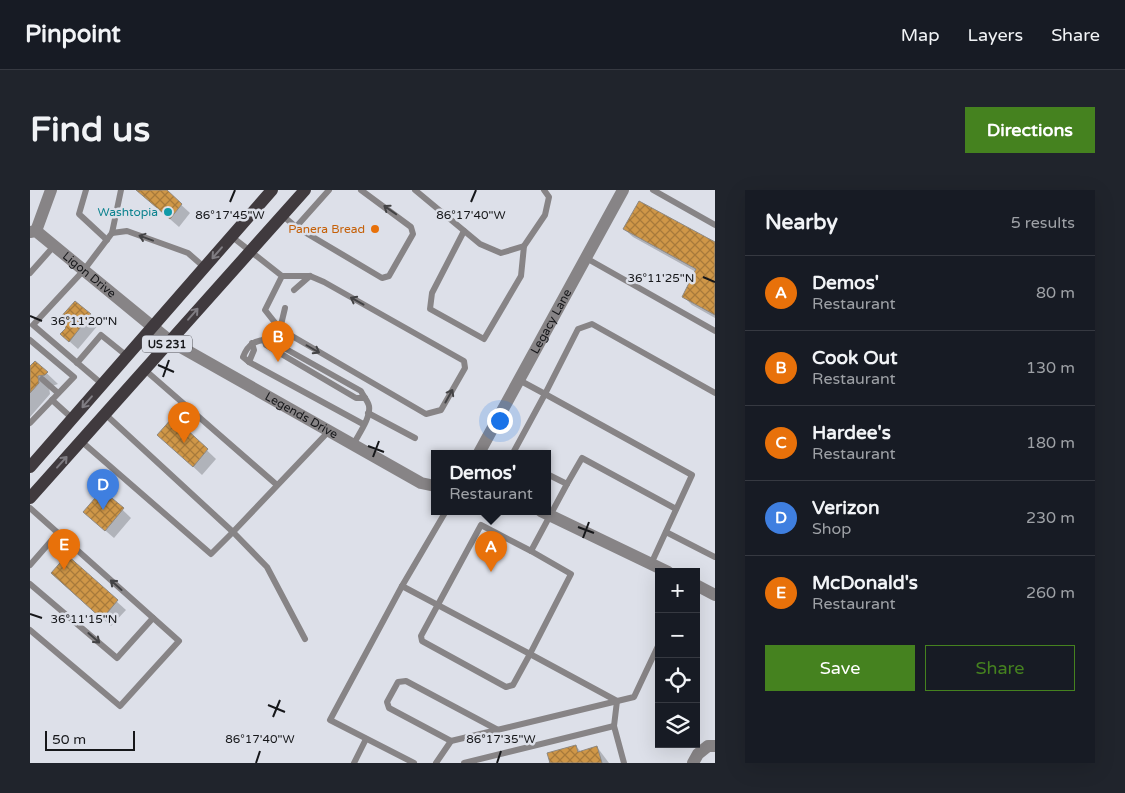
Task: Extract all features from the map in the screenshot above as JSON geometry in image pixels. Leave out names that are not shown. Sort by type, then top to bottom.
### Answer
[{"type":"main road","name":"US 231","points":[[32,460],[73,419],[272,190]]},
{"type":"main road","name":"US 231","points":[[30,498],[305,190]]},
{"type":"street","points":[[33,231],[50,190]]},
{"type":"street","name":"Legacy Lane","points":[[481,450],[623,190]]},
{"type":"street","name":"Ligon Drive","points":[[33,231],[84,270],[170,341]]},
{"type":"street","name":"Legends Drive","points":[[170,341],[421,483],[431,485]]},
{"type":"street","points":[[550,515],[660,568]]},
{"type":"street","points":[[700,588],[715,594]]},
{"type":"street","points":[[693,763],[698,754],[708,746],[715,746]]},
{"type":"lane","points":[[86,190],[79,214],[107,240]]},
{"type":"lane","points":[[102,384],[32,327],[84,270],[112,233],[121,190]]},
{"type":"lane","points":[[296,227],[329,190]]},
{"type":"lane","points":[[282,215],[296,227],[382,278],[393,272],[412,234],[411,226],[361,190]]},
{"type":"lane","points":[[415,190],[480,244],[501,253],[524,246]]},
{"type":"lane","points":[[464,231],[432,293],[430,310],[484,340],[521,276],[524,246],[545,214],[549,197],[544,190]]},
{"type":"lane","points":[[653,190],[715,225]]},
{"type":"lane","points":[[112,233],[127,231],[188,253],[204,267]]},
{"type":"lane","points":[[231,236],[282,276],[310,276],[464,361],[465,368],[441,410],[426,414],[280,329],[265,310],[282,276]]},
{"type":"lane","points":[[30,272],[54,246]]},
{"type":"lane","points":[[586,258],[715,331]]},
{"type":"lane","points":[[294,290],[310,276]]},
{"type":"lane","points":[[280,329],[285,308]]},
{"type":"lane","points":[[515,450],[578,329],[592,324],[715,393]]},
{"type":"lane","points":[[77,363],[101,335],[127,356]]},
{"type":"lane","points":[[353,445],[364,424],[368,414],[369,405],[361,391],[270,340],[264,339],[252,343],[243,357],[364,424]]},
{"type":"lane","points":[[30,423],[74,376],[32,344]]},
{"type":"lane","points":[[145,370],[277,486]]},
{"type":"lane","points":[[42,379],[58,393]]},
{"type":"lane","points":[[519,380],[692,475],[652,564]]},
{"type":"lane","points":[[52,400],[73,419]]},
{"type":"lane","points":[[104,414],[233,532],[267,567],[305,638]]},
{"type":"lane","points":[[368,414],[415,438]]},
{"type":"lane","points":[[81,441],[211,554],[329,431]]},
{"type":"lane","points":[[551,506],[582,458],[676,509]]},
{"type":"lane","points":[[551,476],[567,484]]},
{"type":"lane","points":[[30,508],[179,642],[120,706],[30,630]]},
{"type":"lane","points":[[414,763],[330,720],[402,586],[444,515]]},
{"type":"lane","points":[[531,551],[545,515]]},
{"type":"lane","points":[[481,525],[531,551],[571,574],[513,685],[506,687],[422,641],[421,636],[436,604],[481,525]]},
{"type":"lane","points":[[666,532],[715,557]]},
{"type":"lane","points":[[30,565],[58,533]]},
{"type":"lane","points":[[30,584],[117,658],[153,618]]},
{"type":"lane","points":[[402,586],[617,701]]},
{"type":"lane","points":[[498,730],[406,681],[398,682],[387,702],[389,708],[451,741],[498,730],[634,697],[655,652]]},
{"type":"lane","points":[[617,701],[614,726],[624,763]]},
{"type":"lane","points":[[464,763],[614,726]]},
{"type":"lane","points":[[354,763],[366,739]]},
{"type":"lane","points":[[436,763],[451,741]]},
{"type":"building","name":"Washtopia","points":[[136,190],[167,190],[182,204],[170,219]]},
{"type":"building","points":[[639,201],[715,242],[715,315],[682,297],[696,269],[623,229]]},
{"type":"building","points":[[75,301],[91,314],[69,342],[60,334],[66,328],[58,320]]},
{"type":"building","points":[[35,361],[48,372],[45,375],[38,376],[39,383],[30,393],[30,366]]},
{"type":"building","points":[[173,417],[208,449],[193,467],[157,435]]},
{"type":"building","points":[[102,490],[124,508],[105,531],[83,512]]},
{"type":"building","points":[[67,555],[118,600],[102,619],[51,573]]},
{"type":"building","points":[[576,745],[578,752],[597,746],[602,763],[550,763],[547,753]]},
{"type":"place","name":"Washtopia","points":[[168,212]]},
{"type":"place","name":"Panera Bread","points":[[375,229]]},
{"type":"place","name":"Cook Out","points":[[278,362]]},
{"type":"place","name":"Hardee's","points":[[184,443]]},
{"type":"place","name":"Verizon","points":[[103,510]]},
{"type":"place","name":"McDonald's","points":[[64,570]]},
{"type":"place","name":"Demos'","points":[[491,572]]}]
